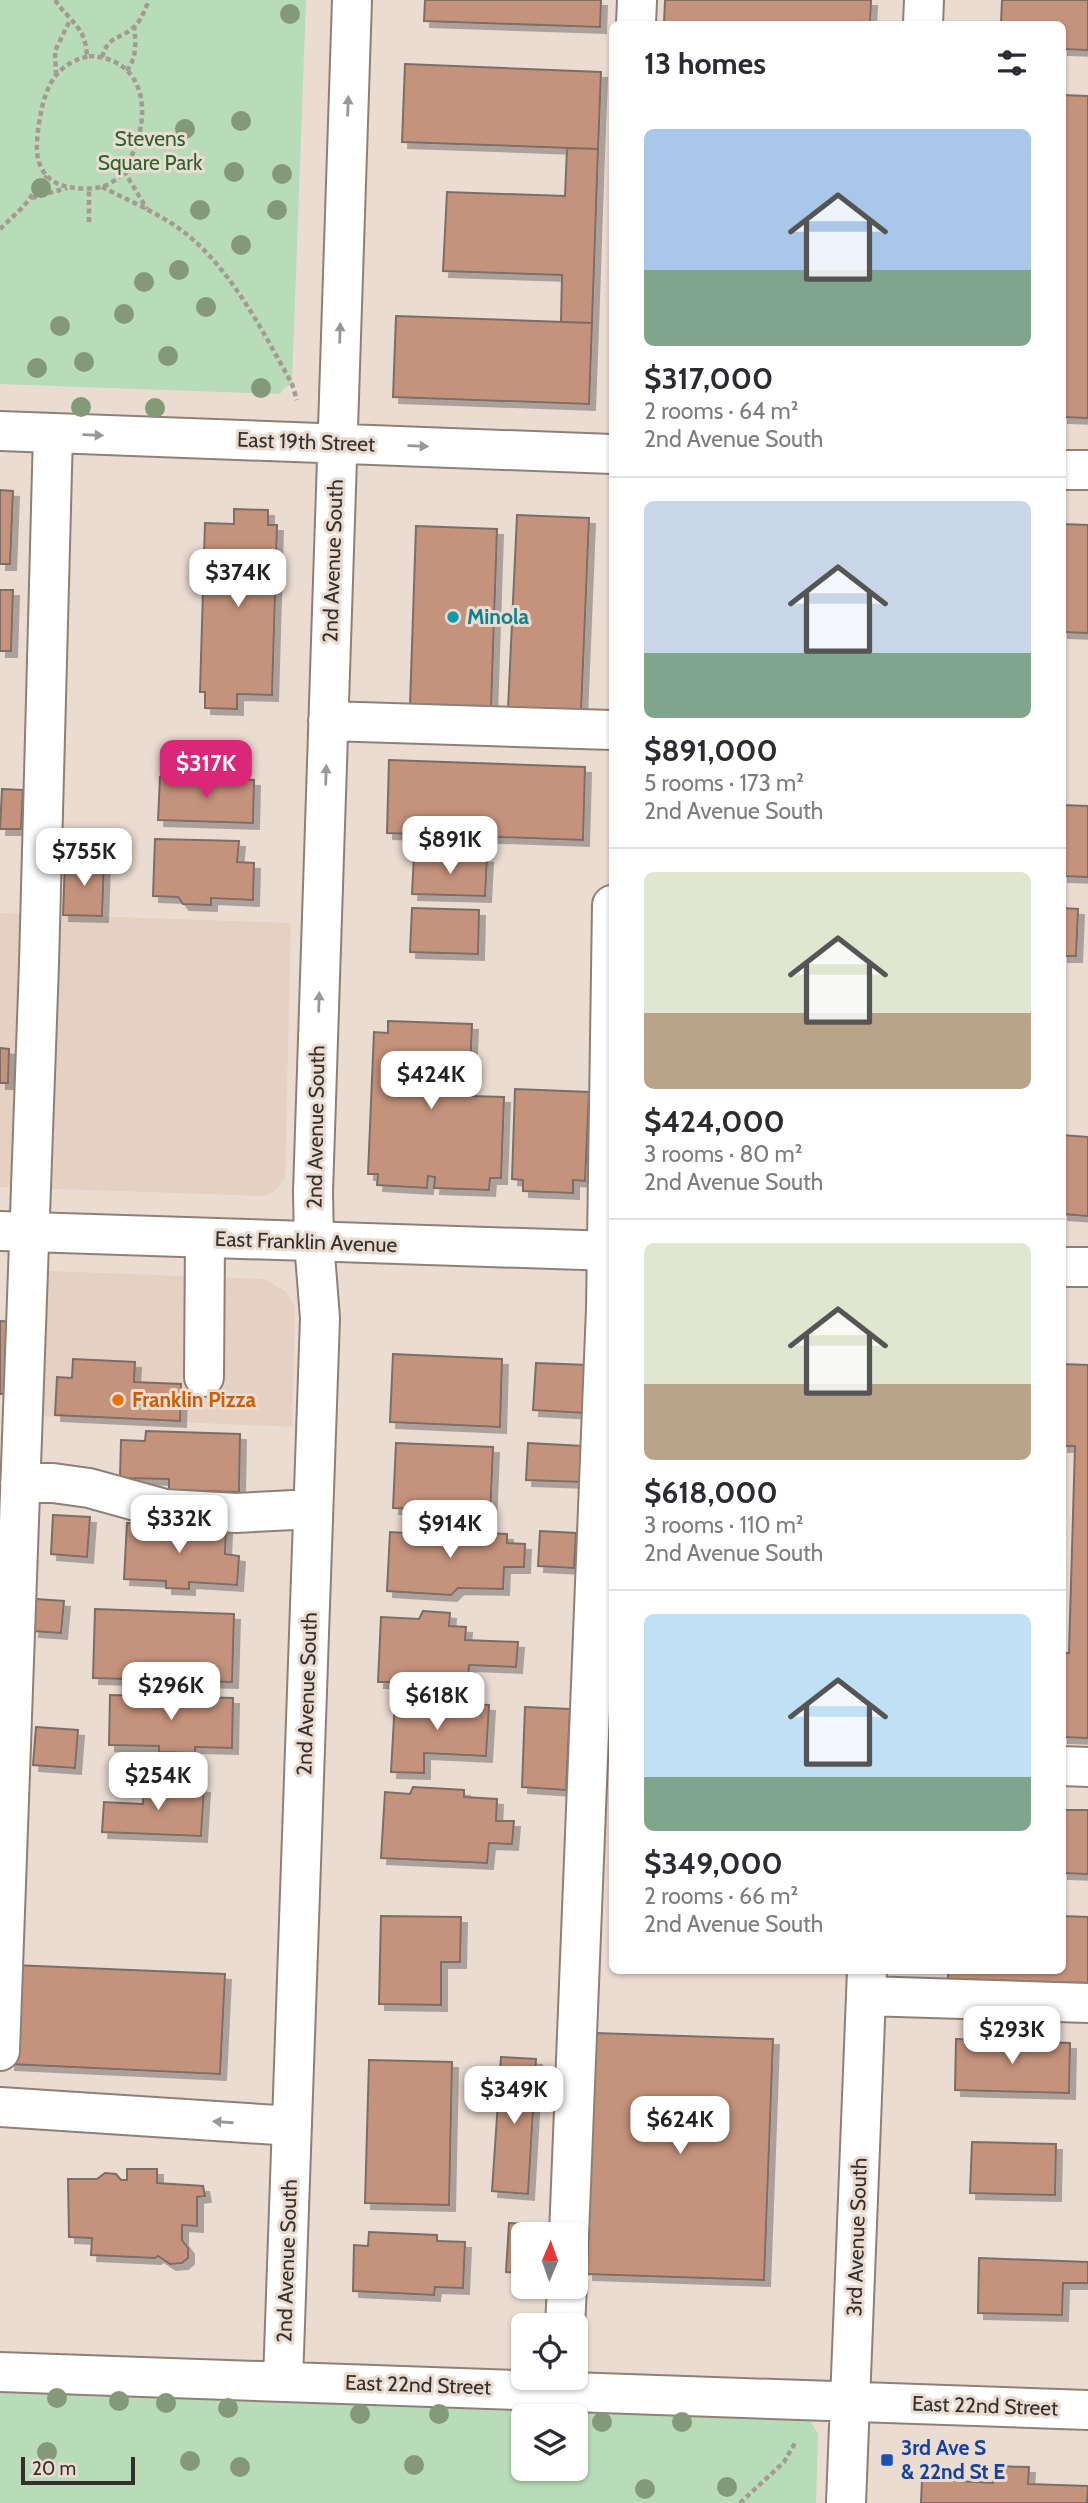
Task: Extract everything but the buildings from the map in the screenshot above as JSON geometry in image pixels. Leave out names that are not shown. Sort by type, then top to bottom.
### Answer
[{"type":"street","name":"2nd Avenue South","points":[[283,2381],[320,1318],[314,1242],[313,1178],[352,0]]},
{"type":"street","points":[[636,21],[637,0]]},
{"type":"street","points":[[923,21],[924,0]]},
{"type":"street","name":"East 19th Street","points":[[0,431],[609,454]]},
{"type":"street","points":[[0,2051],[3,1868],[20,1483],[15,1231],[39,964],[53,433]]},
{"type":"street","points":[[1066,470],[1088,470]]},
{"type":"street","points":[[328,721],[609,730]]},
{"type":"street","name":"East Franklin Avenue","points":[[15,1231],[609,1251]]},
{"type":"street","points":[[205,1238],[205,1377]]},
{"type":"street","points":[[570,2222],[597,1944],[609,1251]]},
{"type":"street","points":[[1066,1266],[1088,1268]]},
{"type":"street","points":[[20,1483],[53,1483],[89,1488],[165,1509],[236,1513],[313,1509]]},
{"type":"street","points":[[1066,1766],[1088,1767]]},
{"type":"street","points":[[866,1983],[1088,2003]]},
{"type":"street","name":"3rd Avenue South","points":[[846,2503],[866,1983]]},
{"type":"street","points":[[0,2107],[292,2126]]},
{"type":"street","name":"East 22nd Street","points":[[0,2372],[283,2381],[511,2383]]},
{"type":"street","name":"East 22nd Street","points":[[588,2385],[1088,2410]]},
{"type":"path","points":[[55,0],[83,33],[87,57]]},
{"type":"path","points":[[102,57],[106,46],[114,38],[134,26],[149,0]]},
{"type":"path","points":[[56,75],[55,51],[70,20]]},
{"type":"path","points":[[127,71],[134,61],[136,51],[134,26]]},
{"type":"path","points":[[102,57],[112,60],[127,71],[140,91],[143,107],[136,146],[124,171],[111,183],[101,187],[68,187],[47,176],[37,157],[44,97],[56,75],[67,65],[76,59],[102,57]]},
{"type":"path","points":[[124,171],[149,211]]},
{"type":"path","points":[[0,229],[47,176]]},
{"type":"path","points":[[28,200],[68,187]]},
{"type":"path","points":[[101,187],[149,211],[188,237],[236,289],[292,384],[298,400]]},
{"type":"path","points":[[89,188],[89,222]]},
{"type":"path","points":[[740,2503],[784,2462],[795,2443]]},
{"type":"shaded area","points":[[0,913],[291,923],[285,1178],[278,1188],[266,1196],[0,1187]]},
{"type":"shaded area","points":[[49,1271],[265,1279],[286,1292],[295,1307],[292,1427],[41,1416]]},
{"type":"green space","name":"Stevens Square Park","points":[[0,0],[306,0],[292,384],[280,394],[0,384]]},
{"type":"green space","points":[[0,2387],[511,2406],[511,2481],[588,2481],[588,2409],[808,2417],[818,2434],[816,2503],[0,2503]]},
{"type":"place","name":"Minola","points":[[453,617]]},
{"type":"place","name":"Franklin Pizza","points":[[118,1400]]},
{"type":"place","name":"3rd Ave S & 22nd St E","points":[[887,2460]]}]
